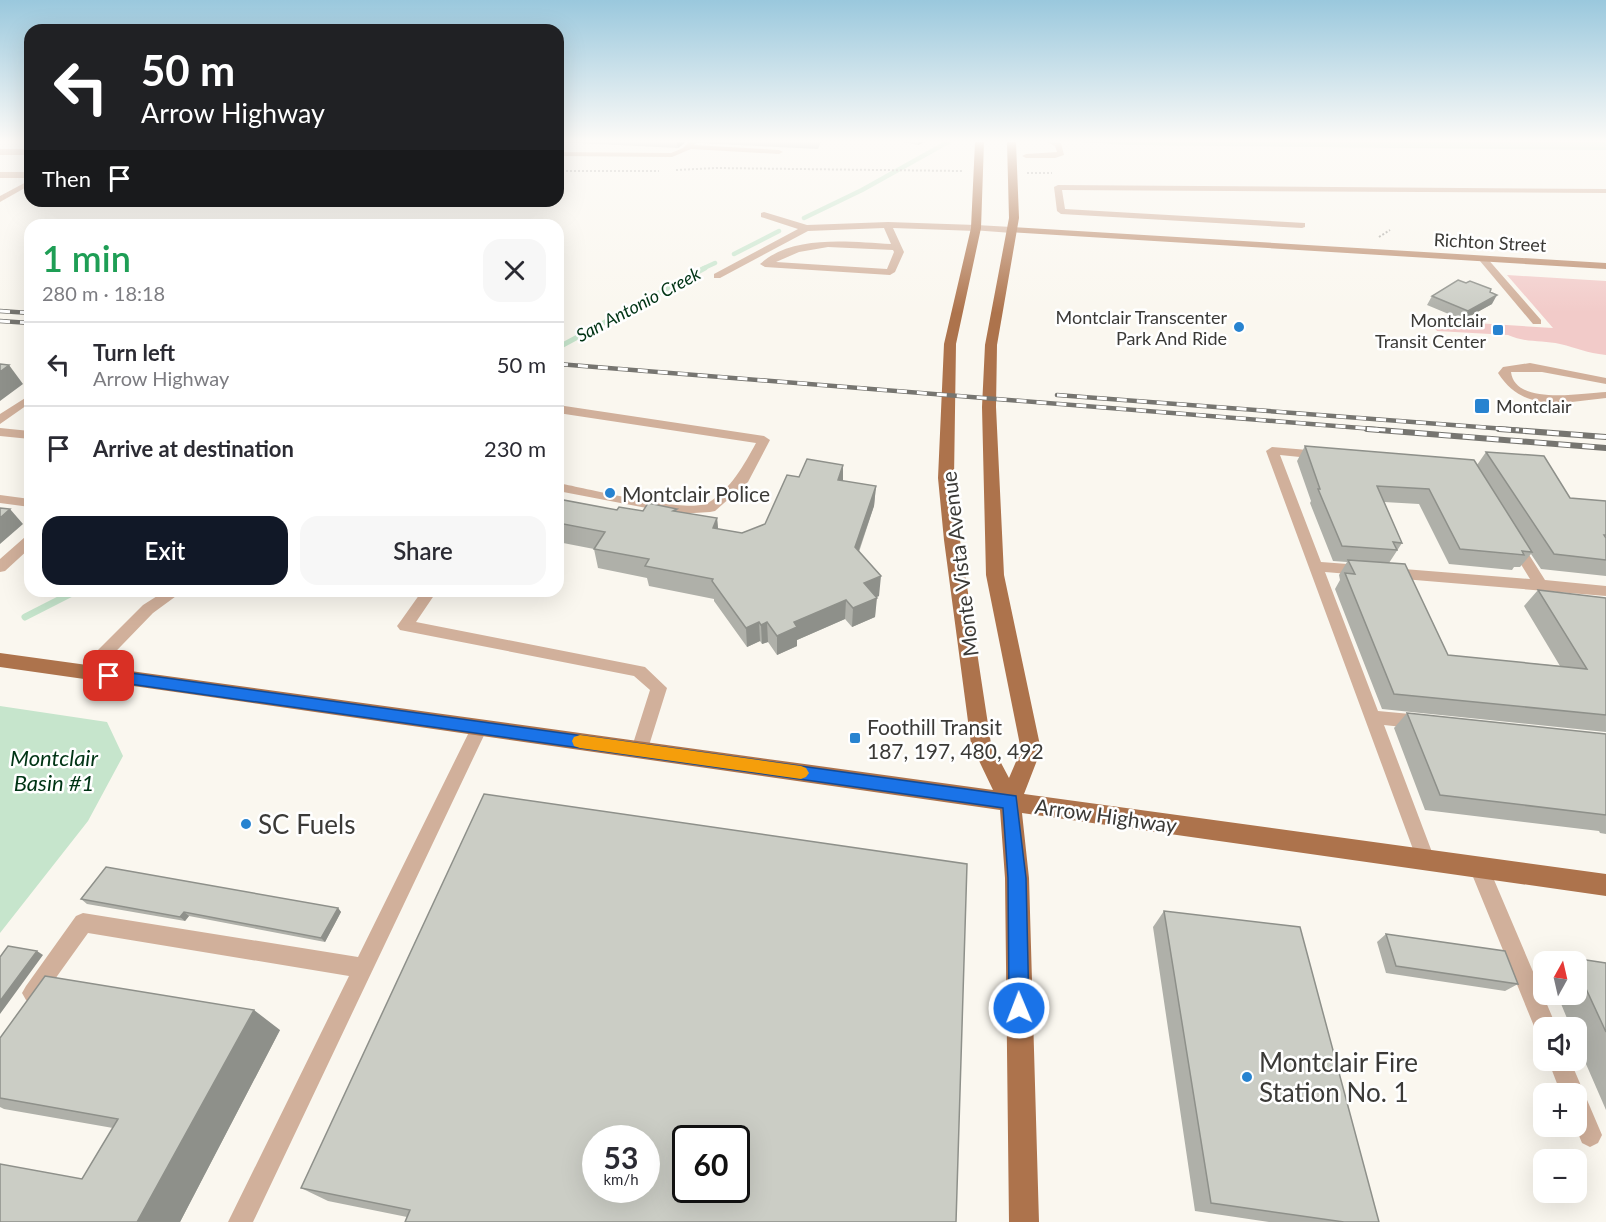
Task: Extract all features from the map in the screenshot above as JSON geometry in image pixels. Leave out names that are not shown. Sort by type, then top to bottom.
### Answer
[{"type":"main road","name":"Monte Vista Avenue","points":[[977,199],[976,228],[950,344],[946,478],[952,540],[981,744],[1010,802],[1017,878],[1024,1222]]},
{"type":"main road","name":"Monte Vista Avenue","points":[[1010,802],[1030,750],[995,574],[989,407],[991,345],[1012,230],[1013,199]]},
{"type":"main road","name":"Arrow Highway","points":[[0,660],[1606,885]]},
{"type":"street","name":"Richton Street","points":[[976,228],[1606,266]]},
{"type":"lane","points":[[1060,199],[1061,211],[1302,225]]},
{"type":"lane","points":[[764,215],[807,228],[888,225],[976,228]]},
{"type":"lane","points":[[888,225],[897,247],[899,252],[890,273],[765,264],[779,255],[812,244],[897,247]]},
{"type":"lane","points":[[717,276],[807,228]]},
{"type":"lane","points":[[1483,259],[1537,322]]},
{"type":"lane","points":[[1606,381],[1522,366],[1507,369],[1504,373],[1511,385],[1534,396],[1562,400],[1606,396]]},
{"type":"lane","points":[[0,420],[24,402]]},
{"type":"lane","points":[[564,410],[764,440],[743,479],[710,508],[678,510],[564,488]]},
{"type":"lane","points":[[0,432],[24,434]]},
{"type":"lane","points":[[1341,456],[1272,451],[1426,860]]},
{"type":"lane","points":[[0,499],[24,502]]},
{"type":"lane","points":[[1510,536],[1540,585]]},
{"type":"lane","points":[[0,567],[24,545]]},
{"type":"lane","points":[[1314,566],[1540,585],[1603,595]]},
{"type":"lane","points":[[86,672],[148,609],[167,597]]},
{"type":"lane","points":[[426,597],[405,626],[639,671],[659,688],[640,750]]},
{"type":"lane","points":[[1372,717],[1440,724]]},
{"type":"lane","points":[[240,1222],[480,727]]},
{"type":"lane","points":[[1479,867],[1541,1017]]},
{"type":"lane","points":[[21,1010],[83,923],[363,968]]},
{"type":"lane","points":[[1587,1128],[1590,1135]]},
{"type":"shaded area","points":[[1507,275],[1606,281],[1606,355],[1508,335],[1437,331],[1429,320],[1553,328]]},
{"type":"water","name":"Montclair Basin #1","points":[[0,706],[107,722],[123,756],[88,821],[0,933]]},
{"type":"building","points":[[1458,280],[1466,283],[1470,281],[1491,289],[1490,292],[1497,295],[1468,311],[1432,296]]},
{"type":"building","points":[[0,364],[9,365],[0,372]]},
{"type":"building","points":[[1305,446],[1474,460],[1532,552],[1522,551],[1524,555],[1460,549],[1429,489],[1377,486],[1402,543],[1393,542],[1397,550],[1342,546],[1318,489],[1320,489]]},
{"type":"building","points":[[1486,452],[1544,456],[1570,498],[1606,501],[1606,535],[1604,535],[1606,560],[1554,554]]},
{"type":"building","points":[[807,459],[843,465],[838,480],[876,486],[855,547],[881,576],[864,583],[877,598],[853,608],[846,600],[794,622],[797,627],[777,636],[767,622],[761,625],[759,622],[746,628],[712,581],[713,579],[645,566],[649,559],[594,549],[605,532],[564,524],[564,500],[617,510],[619,507],[643,511],[648,503],[677,509],[673,511],[717,518],[713,528],[742,533],[765,524],[787,475],[799,477]]},
{"type":"building","points":[[0,508],[10,509],[0,518]]},
{"type":"building","points":[[1348,560],[1405,564],[1448,655],[1587,669],[1538,590],[1606,598],[1606,715],[1394,694],[1345,573],[1355,574]]},
{"type":"building","points":[[1407,713],[1606,734],[1606,815],[1440,795]]},
{"type":"building","points":[[484,794],[967,864],[956,1222],[405,1222],[410,1210],[301,1188]]},
{"type":"building","points":[[106,867],[338,908],[321,938],[184,912],[180,917],[81,899]]},
{"type":"building","name":"Montclair Fire Station No. 1","points":[[1164,911],[1300,927],[1379,1222],[1344,1222],[1211,1203]]},
{"type":"building","points":[[1386,934],[1505,951],[1518,984],[1396,966]]},
{"type":"building","points":[[8,946],[37,951],[0,1001],[0,957]]},
{"type":"building","points":[[1587,960],[1606,963],[1606,1032],[1587,991]]},
{"type":"building","points":[[45,976],[254,1010],[137,1222],[0,1222],[0,1164],[82,1179],[118,1119],[0,1098],[0,1038]]},
{"type":"waterway","name":"San Antonio Creek","points":[[804,218],[843,199]]},
{"type":"waterway","name":"San Antonio Creek","points":[[734,254],[779,231]]},
{"type":"waterway","name":"San Antonio Creek","points":[[702,269],[715,263]]},
{"type":"waterway","name":"San Antonio Creek","points":[[564,344],[705,268]]},
{"type":"waterway","name":"San Antonio Creek","points":[[25,617],[64,597]]},
{"type":"railway","points":[[0,311],[24,313]]},
{"type":"railway","points":[[0,321],[24,323]]},
{"type":"railway","points":[[564,364],[1386,430]]},
{"type":"railway","points":[[1057,395],[1519,430]]},
{"type":"railway","points":[[1367,429],[1606,448]]},
{"type":"railway","points":[[1499,429],[1606,437]]},
{"type":"slow traffic","points":[[580,741],[801,773]]},
{"type":"place","name":"Montclair Transcenter Park And Ride","points":[[1239,327]]},
{"type":"place","name":"Montclair Transit Center","points":[[1498,330]]},
{"type":"place","name":"Montclair","points":[[1482,406]]},
{"type":"place","name":"Montclair Police","points":[[610,493]]},
{"type":"place","name":"Foothill Transit 187, 197, 480, 492","points":[[855,738]]},
{"type":"place","name":"SC Fuels","points":[[246,824]]},
{"type":"place","name":"Montclair Fire Station No. 1","points":[[1247,1077]]},
{"type":"route","points":[[109,676],[1010,802],[1017,878],[1019,1008]]}]
